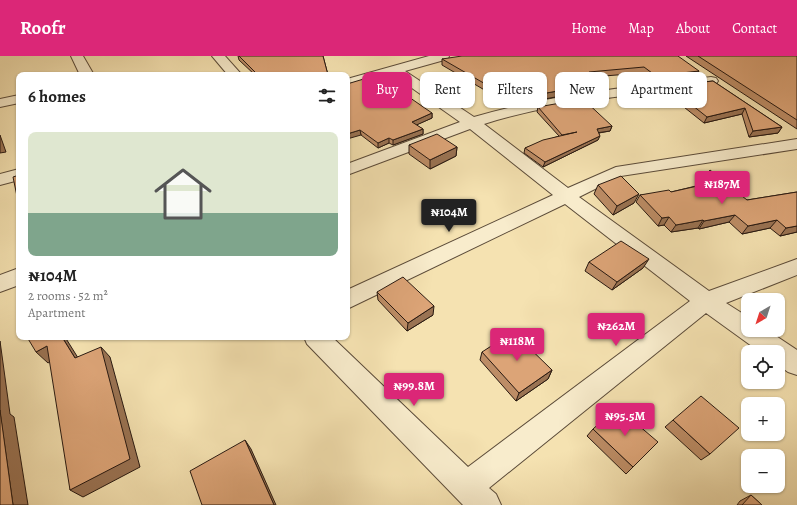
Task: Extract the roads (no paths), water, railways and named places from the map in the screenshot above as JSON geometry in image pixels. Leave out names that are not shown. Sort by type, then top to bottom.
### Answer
[{"type":"street","points":[[77,56],[85,72]]},
{"type":"street","points":[[218,56],[232,72]]},
{"type":"street","points":[[350,82],[443,56]]},
{"type":"street","points":[[693,68],[725,90]]},
{"type":"street","points":[[396,70],[472,123],[706,301],[797,364]]},
{"type":"street","points":[[350,169],[472,123],[504,113],[568,100],[712,81]]},
{"type":"street","points":[[0,103],[16,100]]},
{"type":"street","points":[[350,299],[616,172],[795,138]]},
{"type":"street","points":[[0,180],[16,175]]},
{"type":"street","points":[[319,340],[475,496],[706,301],[797,267]]},
{"type":"street","points":[[0,284],[16,277]]}]
